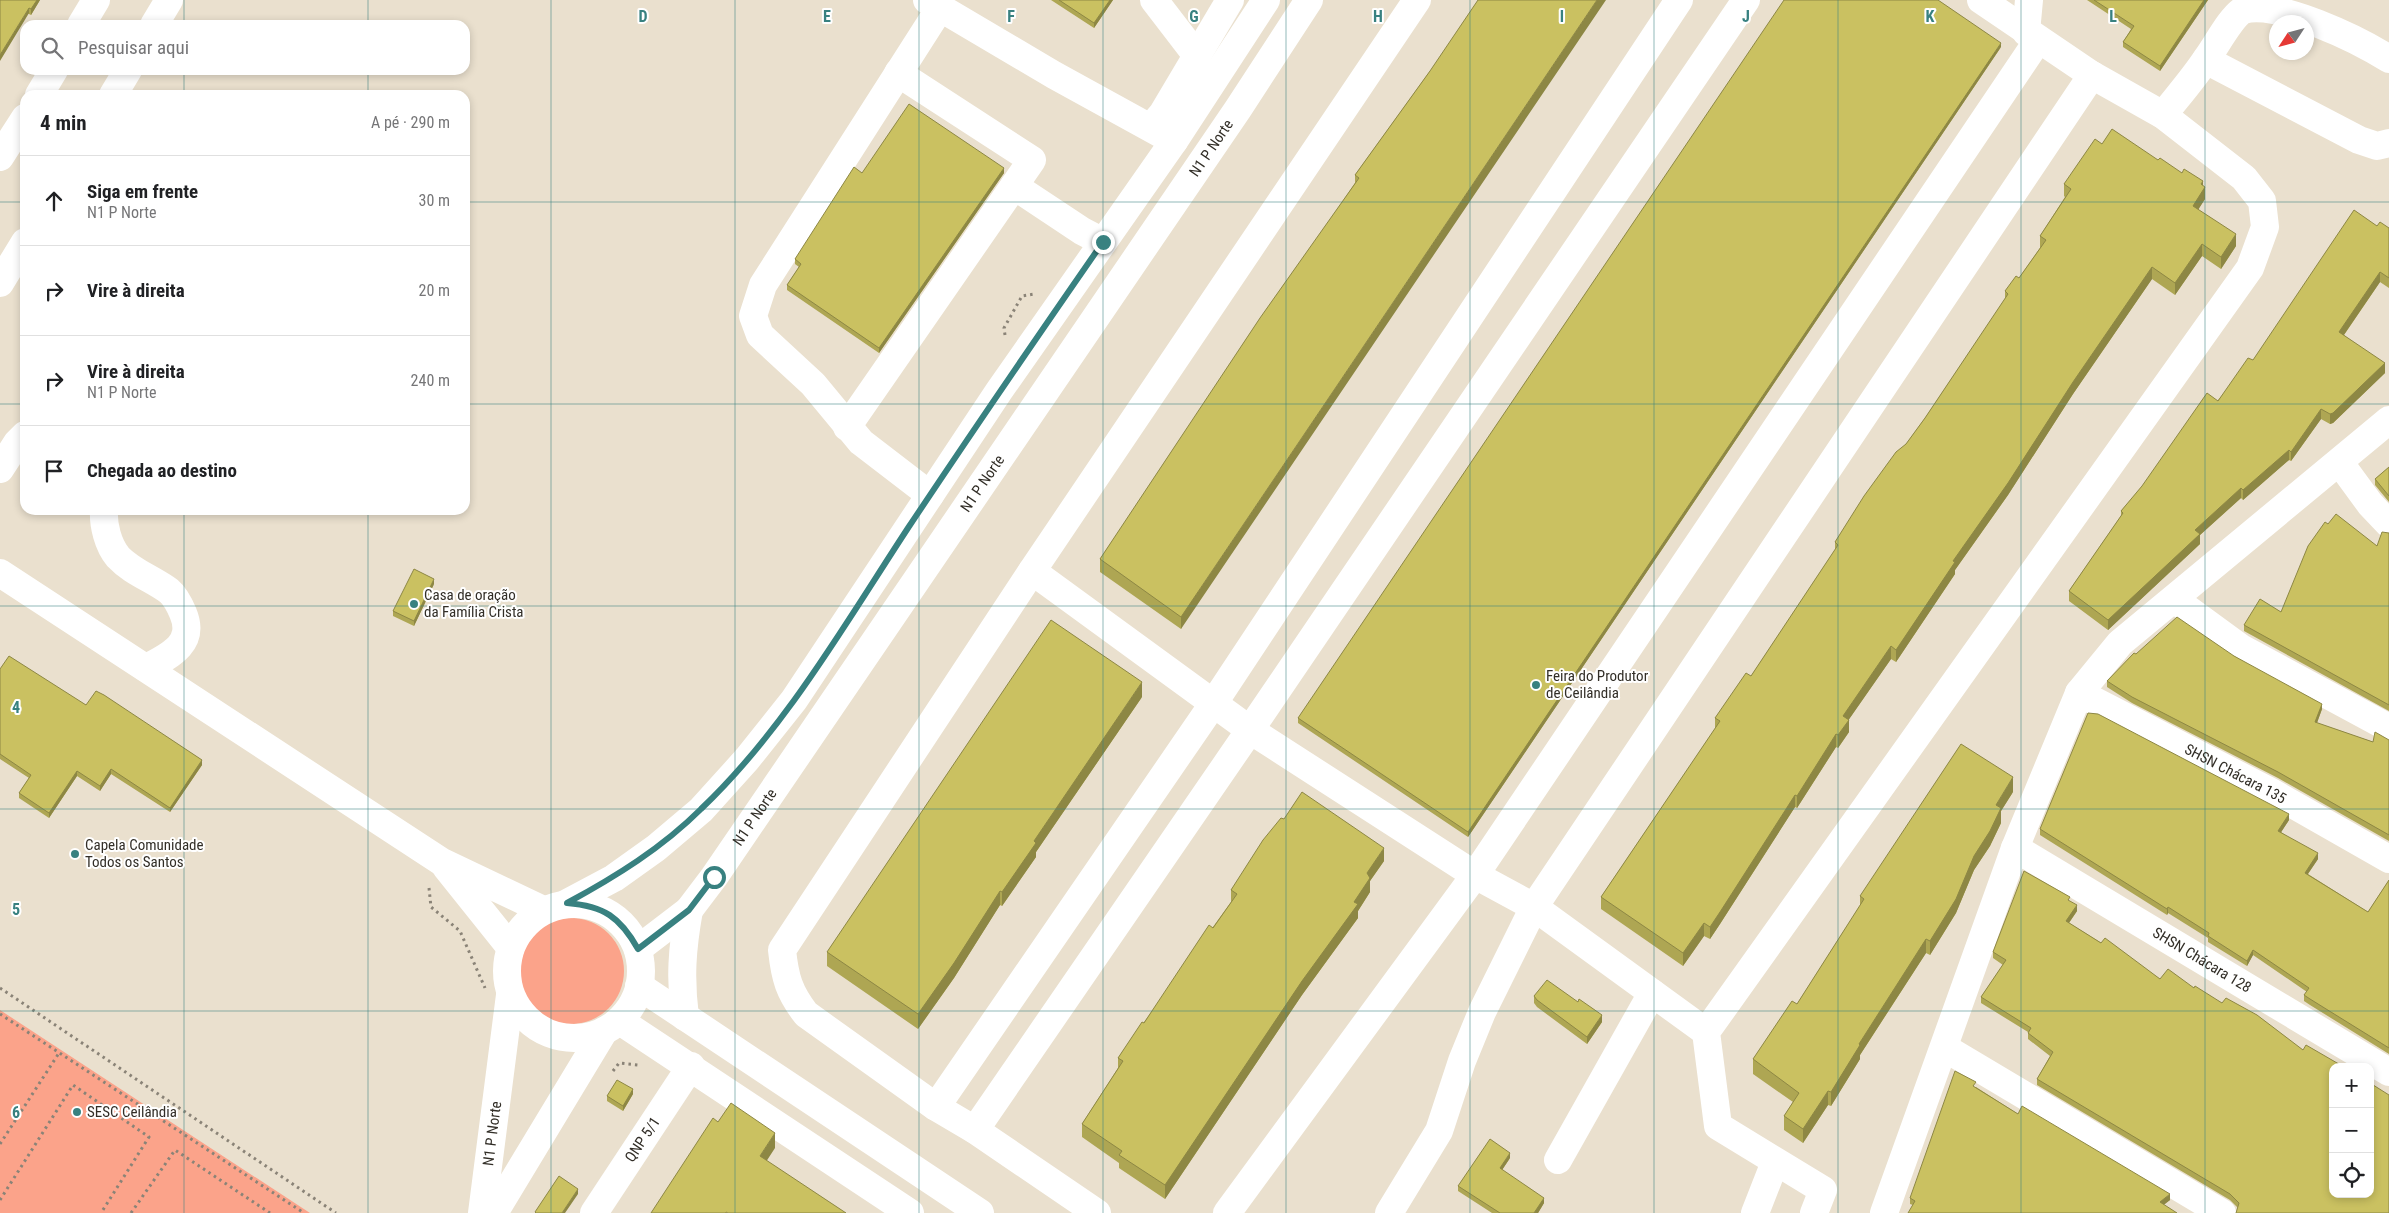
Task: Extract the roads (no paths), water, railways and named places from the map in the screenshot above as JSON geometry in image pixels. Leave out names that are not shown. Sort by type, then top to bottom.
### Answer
[{"type":"main road","points":[[84,20],[96,0]]},
{"type":"main road","points":[[138,20],[148,0]]},
{"type":"main road","points":[[157,20],[169,0]]},
{"type":"main road","points":[[1154,0],[1197,56]]},
{"type":"main road","points":[[0,572],[442,862],[555,906],[590,905],[610,914],[627,930],[638,949],[640,961],[639,986],[629,1011],[612,1026],[583,1038],[560,1037],[539,1029],[522,1014],[510,995],[506,979],[506,963],[510,947],[523,925],[555,906],[614,878],[656,848],[701,810],[747,759],[794,700],[930,495],[1103,242],[1162,134],[1266,0]]},
{"type":"main road","name":"N1 P Norte","points":[[638,949],[689,910],[714,877],[1199,167],[1308,0]]},
{"type":"main road","points":[[1097,1213],[975,1130],[936,1106],[806,1014],[792,996],[784,974],[782,950],[1032,571],[1418,0]]},
{"type":"main road","points":[[936,1106],[1213,704],[1679,0]]},
{"type":"main road","points":[[975,1130],[1250,730],[1746,0]]},
{"type":"main road","points":[[1814,1213],[1823,1190],[1774,1162],[1718,1126],[1706,1032],[2250,268],[2265,227],[2262,201],[2244,178],[2163,115],[2092,75],[1981,0]]},
{"type":"main road","points":[[1227,1213],[1475,875],[2032,36],[2029,0]]},
{"type":"main road","points":[[1162,134],[1163,114],[1232,2]]},
{"type":"main road","points":[[930,495],[861,442],[813,384],[760,335],[753,316],[763,285],[898,72],[933,4],[1104,103],[1162,134]]},
{"type":"main road","points":[[2163,115],[2206,60],[2240,12],[2256,4],[2280,6],[2339,28],[2389,59]]},
{"type":"main road","points":[[2206,60],[2359,140],[2377,146],[2389,143]]},
{"type":"main road","points":[[847,426],[1032,160],[898,72]]},
{"type":"main road","points":[[42,90],[51,75]]},
{"type":"main road","points":[[100,90],[107,75]]},
{"type":"main road","points":[[116,90],[125,75]]},
{"type":"main road","points":[[1389,1213],[1439,1131],[1462,1061],[1482,1012],[1534,907],[2092,75]]},
{"type":"main road","points":[[0,157],[20,126]]},
{"type":"main road","points":[[1014,186],[1082,231],[1103,242]]},
{"type":"main road","points":[[5,275],[20,246]]},
{"type":"main road","points":[[5,275],[20,250]]},
{"type":"main road","points":[[1884,1213],[1945,1048],[2015,848],[2079,693],[2120,643],[2340,463],[2389,420]]},
{"type":"main road","points":[[0,470],[20,439]]},
{"type":"main road","points":[[2340,463],[2370,504],[2389,524]]},
{"type":"main road","points":[[104,515],[106,531],[116,555],[127,565],[170,592],[186,619],[187,635],[181,647],[146,668]]},
{"type":"main road","points":[[1032,571],[1250,730],[1475,875],[1534,907],[1706,1032]]},
{"type":"main road","points":[[2174,598],[2241,648],[2389,728]]},
{"type":"main road","name":"SHSN Chácara 135","points":[[2079,693],[2271,792],[2389,859]]},
{"type":"main road","name":"SHSN Chácara 128","points":[[2015,848],[2389,1072]]},
{"type":"main road","points":[[442,862],[510,947]]},
{"type":"main road","points":[[685,1017],[680,985],[683,945],[689,910]]},
{"type":"main road","points":[[639,986],[980,1213]]},
{"type":"main road","points":[[1558,1160],[1652,993]]},
{"type":"main road","name":"N1 P Norte","points":[[482,1213],[510,995]]},
{"type":"main road","points":[[612,1026],[690,1066],[910,1213]]},
{"type":"main road","name":"N1 P Norte","points":[[494,1213],[612,1026]]},
{"type":"main road","points":[[1945,1048],[2222,1213]]},
{"type":"main road","name":"QNP 5/1","points":[[594,1213],[690,1066]]},
{"type":"main road","points":[[1755,1213],[1774,1162]]},
{"type":"place","name":"Casa de oração da Família Crista","points":[[414,604]]},
{"type":"place","name":"Feira do Produtor de Ceilândia","points":[[1536,685]]},
{"type":"place","name":"Capela Comunidade Todos os Santos","points":[[75,854]]},
{"type":"place","name":"SESC Ceilândia","points":[[77,1112]]}]
